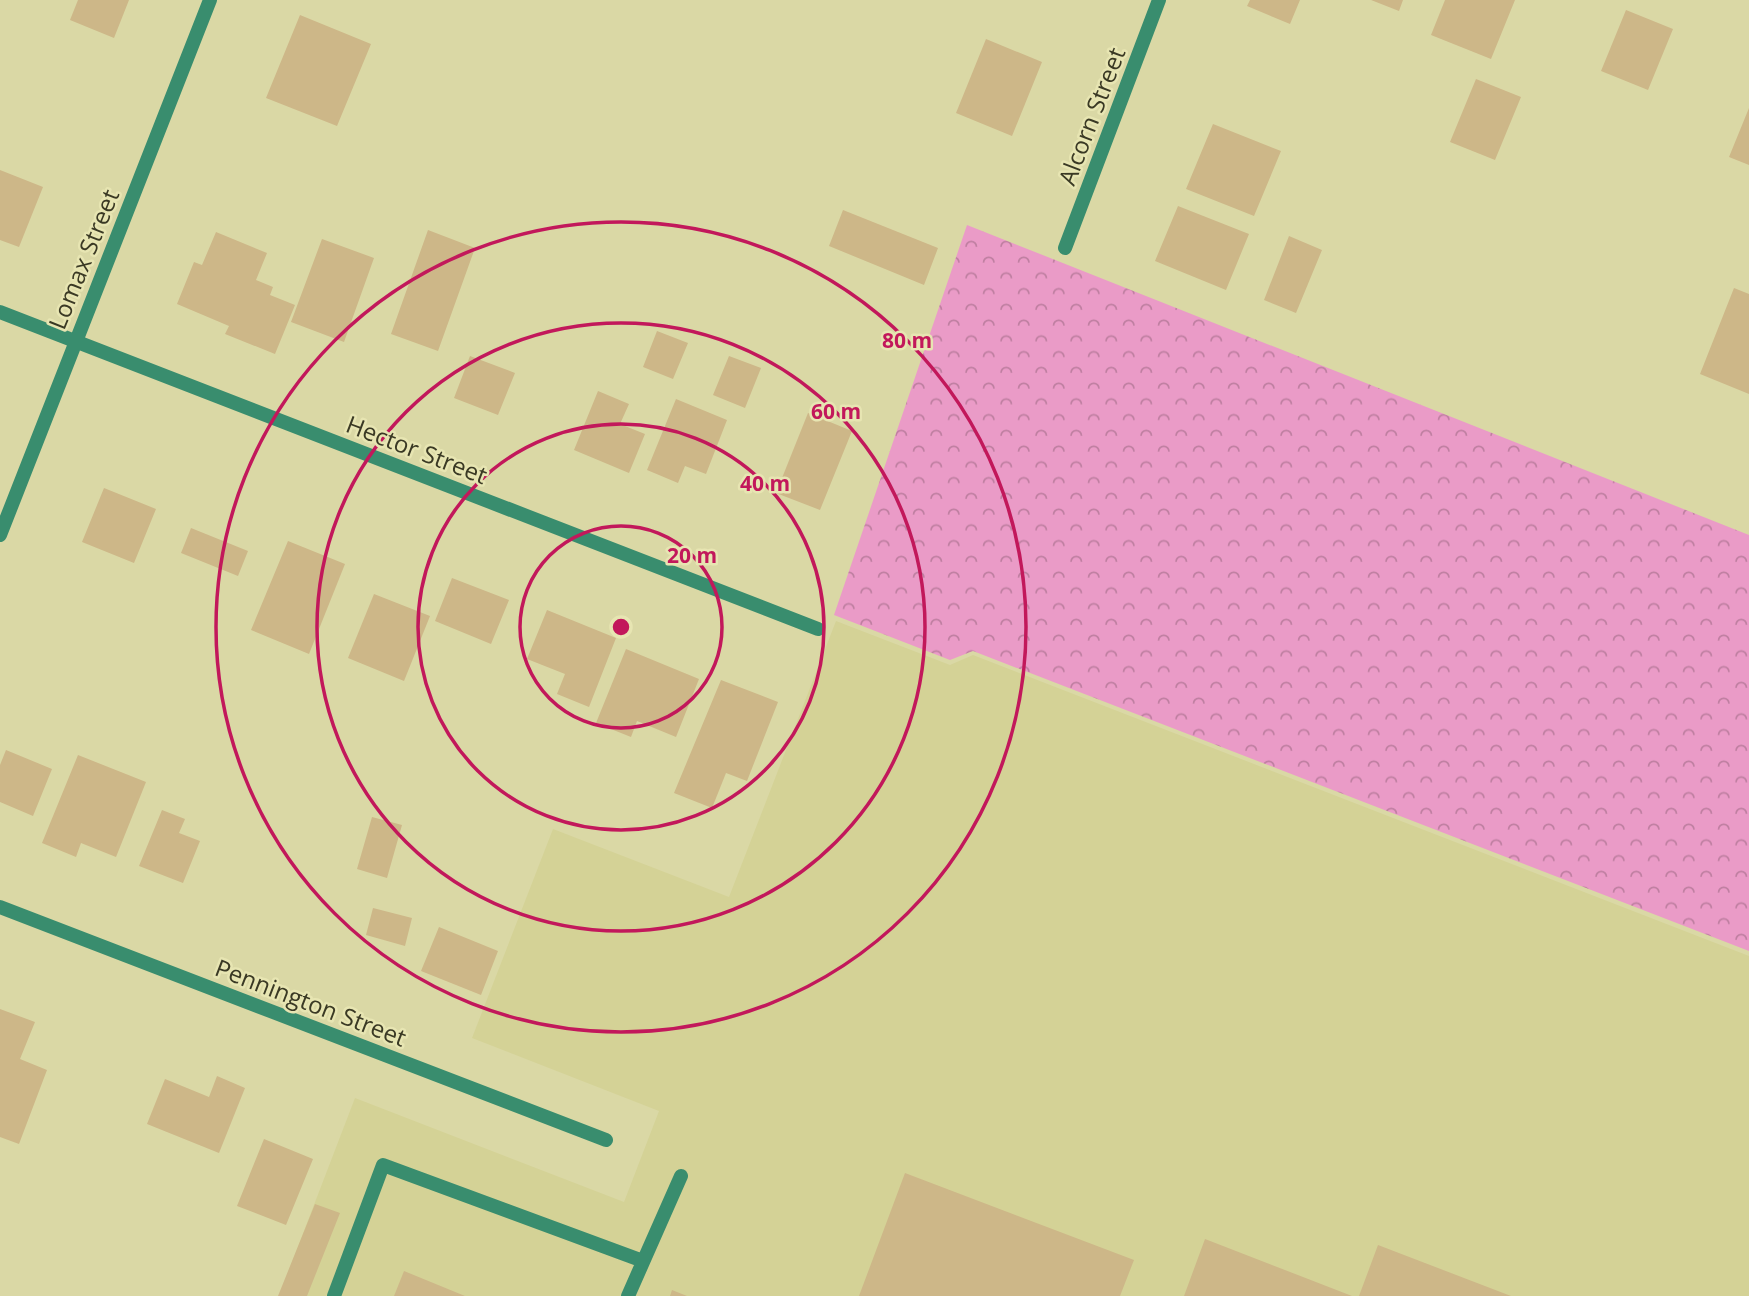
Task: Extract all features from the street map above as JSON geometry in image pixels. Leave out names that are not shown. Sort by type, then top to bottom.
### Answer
[{"type":"street","name":"Lomax Street","points":[[0,535],[210,0]]},
{"type":"street","name":"Alcorn Street","points":[[1065,248],[1159,0]]},
{"type":"street","name":"Hector Street","points":[[0,312],[818,629]]},
{"type":"street","name":"Pennington Street","points":[[0,907],[606,1140]]},
{"type":"street","points":[[334,1296],[383,1165],[643,1261]]},
{"type":"street","points":[[628,1296],[681,1176]]},
{"type":"shaded area","points":[[836,621],[950,665],[973,655],[1749,956],[1749,1296],[279,1296],[355,1098],[624,1202],[659,1111],[472,1038],[553,829],[729,897]]},
{"type":"green space","points":[[967,225],[1749,535],[1749,951],[973,651],[950,660],[834,615]]},
{"type":"building","points":[[78,0],[129,0],[114,38],[70,20]]},
{"type":"building","points":[[1250,0],[1300,0],[1290,24],[1247,6]]},
{"type":"building","points":[[1371,0],[1403,0],[1399,11]]},
{"type":"building","points":[[1445,0],[1515,0],[1491,59],[1431,35]]},
{"type":"building","points":[[1626,10],[1673,29],[1648,90],[1601,71]]},
{"type":"building","points":[[300,15],[371,44],[337,126],[266,98]]},
{"type":"building","points":[[986,39],[1042,62],[1012,136],[956,113]]},
{"type":"building","points":[[1476,79],[1521,97],[1495,160],[1450,142]]},
{"type":"building","points":[[1749,108],[1749,165],[1729,157]]},
{"type":"building","points":[[1213,124],[1281,151],[1254,216],[1186,189]]},
{"type":"building","points":[[0,170],[43,187],[19,247],[0,240]]},
{"type":"building","points":[[1178,206],[1249,234],[1226,290],[1155,261]]},
{"type":"building","points":[[843,210],[938,248],[924,285],[829,246]]},
{"type":"building","points":[[428,230],[475,248],[438,351],[391,334]]},
{"type":"building","points":[[216,232],[267,253],[256,280],[273,287],[270,295],[295,305],[275,354],[225,334],[229,326],[177,304],[194,262],[202,265]]},
{"type":"building","points":[[1289,236],[1322,250],[1296,313],[1264,300]]},
{"type":"building","points":[[322,239],[374,258],[344,342],[291,322]]},
{"type":"building","points":[[1734,288],[1749,294],[1749,394],[1700,374]]},
{"type":"building","points":[[657,331],[688,343],[673,379],[643,367]]},
{"type":"building","points":[[470,356],[515,373],[498,415],[454,398]]},
{"type":"building","points":[[729,356],[761,368],[745,408],[713,395]]},
{"type":"building","points":[[598,391],[629,404],[620,424],[645,434],[629,473],[574,450]]},
{"type":"building","points":[[676,399],[727,420],[706,474],[685,466],[678,483],[647,470]]},
{"type":"building","points":[[808,413],[852,431],[820,510],[776,493]]},
{"type":"building","points":[[104,488],[156,509],[134,563],[82,542]]},
{"type":"building","points":[[191,528],[248,551],[238,576],[181,553]]},
{"type":"building","points":[[288,541],[345,564],[309,654],[251,630]]},
{"type":"building","points":[[452,578],[509,600],[491,644],[435,621]]},
{"type":"building","points":[[374,594],[430,616],[404,681],[348,658]]},
{"type":"building","points":[[547,610],[616,638],[589,707],[557,694],[565,674],[527,659]]},
{"type":"building","points":[[626,649],[699,679],[676,737],[637,721],[631,737],[596,723]]},
{"type":"building","points":[[721,680],[778,702],[747,781],[726,773],[712,808],[674,793]]},
{"type":"building","points":[[6,750],[52,769],[33,816],[0,802],[0,765]]},
{"type":"building","points":[[78,755],[146,782],[116,857],[81,843],[76,857],[42,843]]},
{"type":"building","points":[[162,810],[185,819],[179,833],[200,841],[183,883],[139,866]]},
{"type":"building","points":[[372,817],[402,825],[387,878],[357,869]]},
{"type":"building","points":[[373,908],[412,918],[405,946],[366,935]]},
{"type":"building","points":[[439,927],[498,951],[481,995],[421,971]]},
{"type":"building","points":[[0,1009],[35,1022],[20,1059],[47,1070],[19,1144],[0,1137]]},
{"type":"building","points":[[217,1076],[245,1088],[219,1153],[147,1124],[165,1079],[209,1097]]},
{"type":"building","points":[[264,1139],[313,1159],[286,1225],[237,1206]]},
{"type":"building","points":[[905,1173],[1134,1260],[1120,1296],[859,1296]]},
{"type":"building","points":[[315,1204],[340,1213],[307,1296],[278,1296]]},
{"type":"building","points":[[1205,1239],[1352,1296],[1184,1296]]},
{"type":"building","points":[[1378,1245],[1511,1296],[1359,1296]]},
{"type":"building","points":[[404,1271],[465,1296],[394,1296]]},
{"type":"building","points":[[672,1290],[687,1296],[670,1296]]}]
